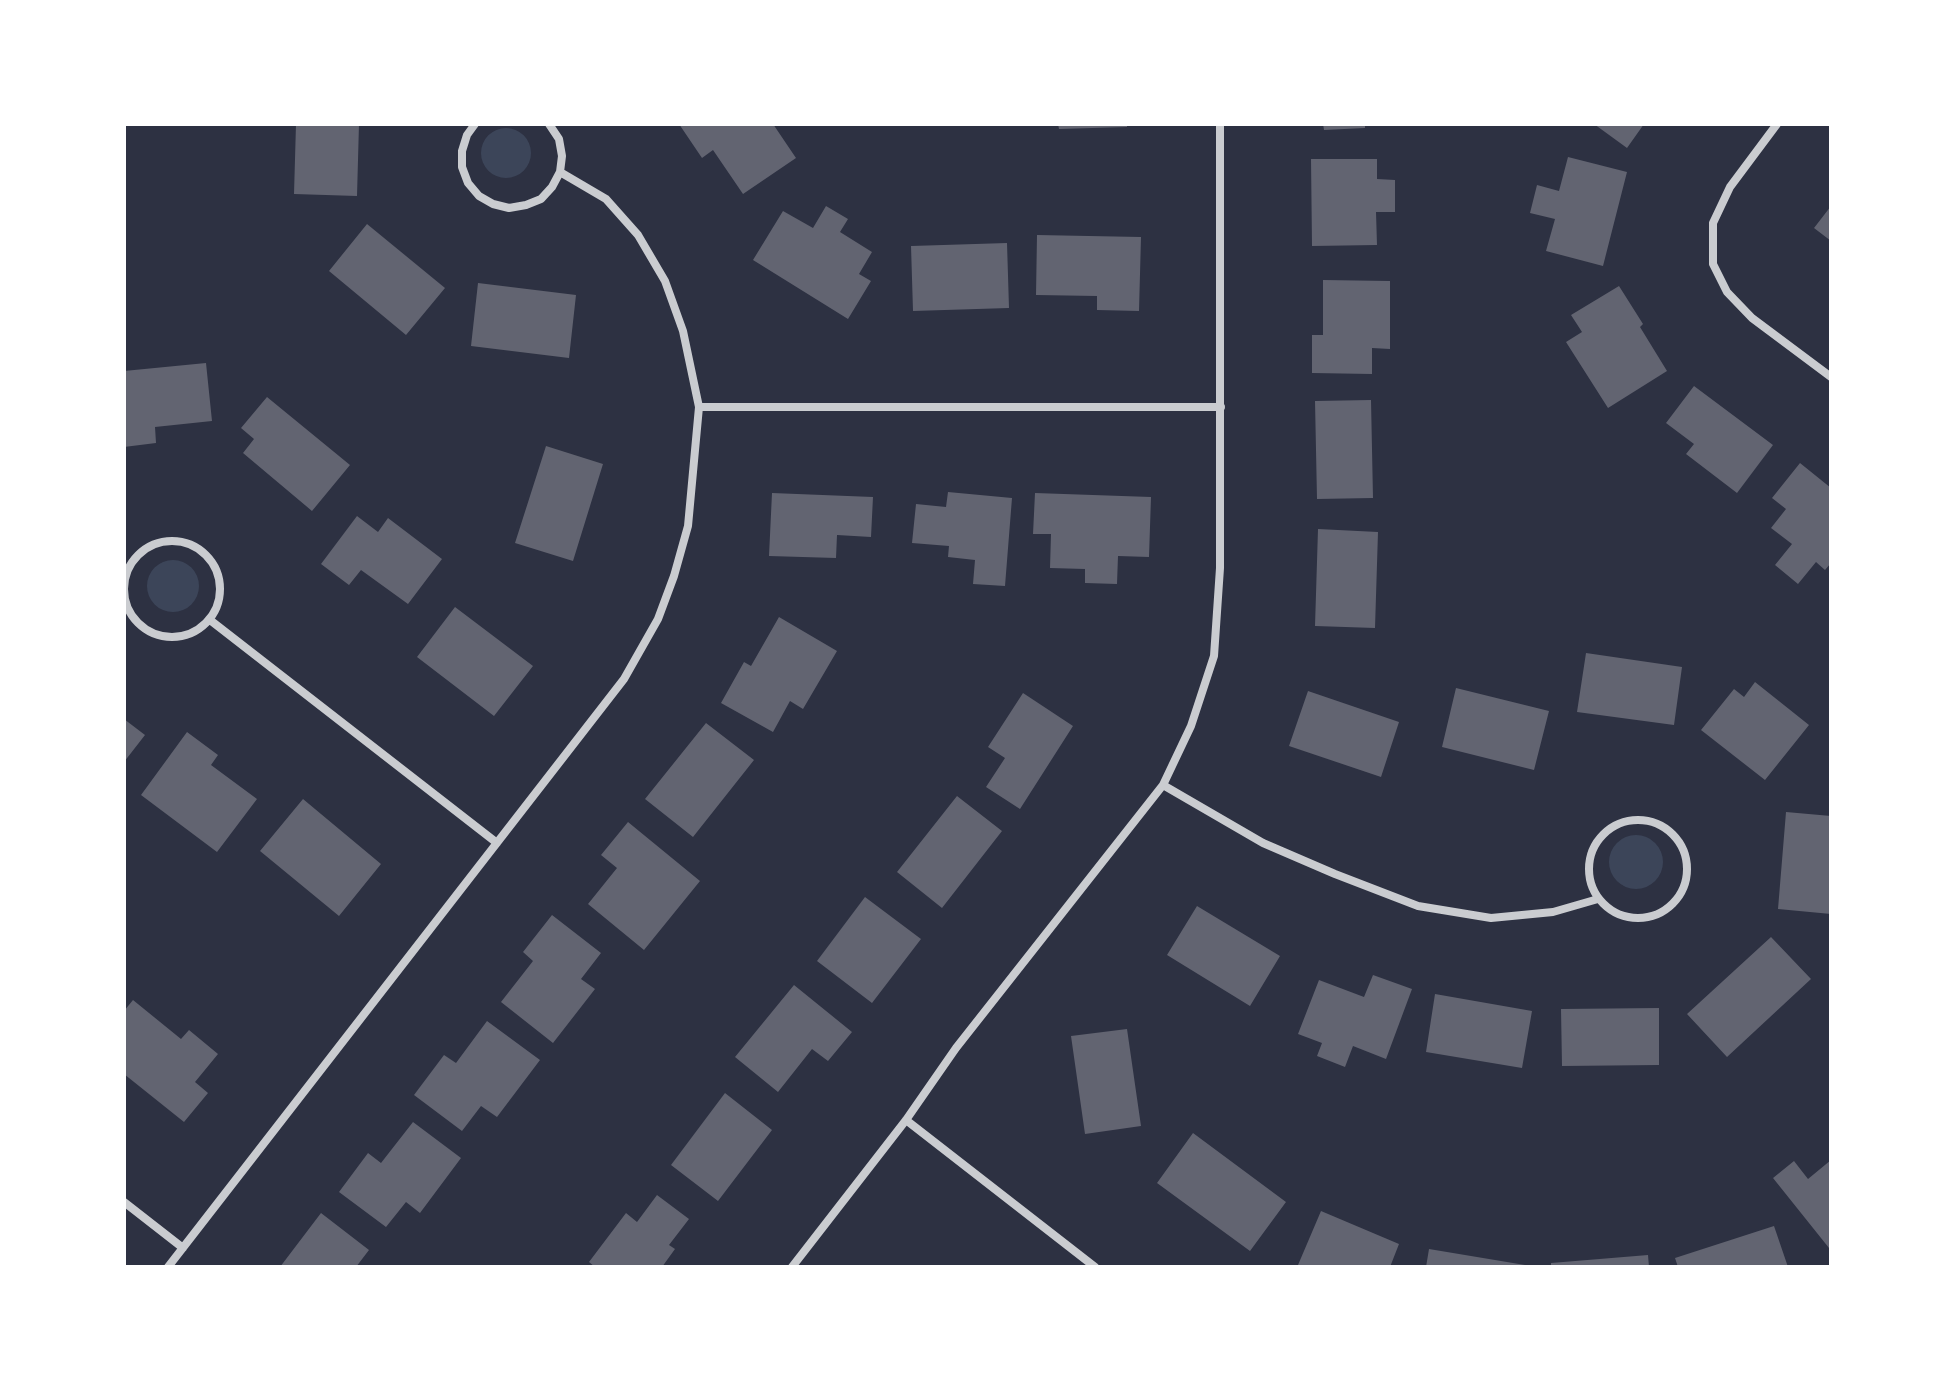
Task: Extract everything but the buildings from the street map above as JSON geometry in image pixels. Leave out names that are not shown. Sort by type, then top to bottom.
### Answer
[{"type":"street","points":[[475,124],[467,135],[462,151],[462,167],[468,183],[479,196],[509,208],[541,199],[560,172],[562,156],[559,139],[549,124]]},
{"type":"street","points":[[792,1267],[906,1120],[956,1048],[1163,785],[1191,726],[1214,656],[1220,568],[1220,124]]},
{"type":"street","points":[[1777,124],[1730,187],[1713,223],[1713,264],[1727,292],[1752,318],[1831,377]]},
{"type":"street","points":[[168,1267],[624,679],[658,619],[674,576],[688,526],[699,407],[683,331],[665,281],[638,235],[606,199],[560,172]]},
{"type":"street","points":[[699,407],[1221,407]]},
{"type":"street","points":[[169,541],[199,549],[211,560],[221,590],[218,606],[210,620],[198,630],[167,638],[139,625],[129,612],[124,597],[124,580],[140,553],[153,545],[169,541]]},
{"type":"street","points":[[210,620],[497,843]]},
{"type":"street","points":[[1163,785],[1263,843],[1418,906],[1491,918],[1553,912],[1598,899]]},
{"type":"street","points":[[1643,820],[1659,824],[1672,833],[1682,846],[1687,862],[1687,879],[1681,894],[1664,911],[1641,919],[1625,917],[1610,910],[1598,899],[1588,868],[1591,852],[1599,838],[1611,827],[1627,821],[1643,820]]},
{"type":"street","points":[[906,1120],[1095,1267]]},
{"type":"street","points":[[124,1202],[183,1248]]},
{"type":"shaded area","points":[[506,128],[524,135],[531,153],[524,171],[506,178],[488,171],[481,153],[488,135]]},
{"type":"shaded area","points":[[173,560],[192,567],[199,586],[192,605],[173,612],[154,605],[147,586],[154,567]]},
{"type":"shaded area","points":[[1636,835],[1655,843],[1663,862],[1655,881],[1636,889],[1617,881],[1609,862],[1617,843]]}]
